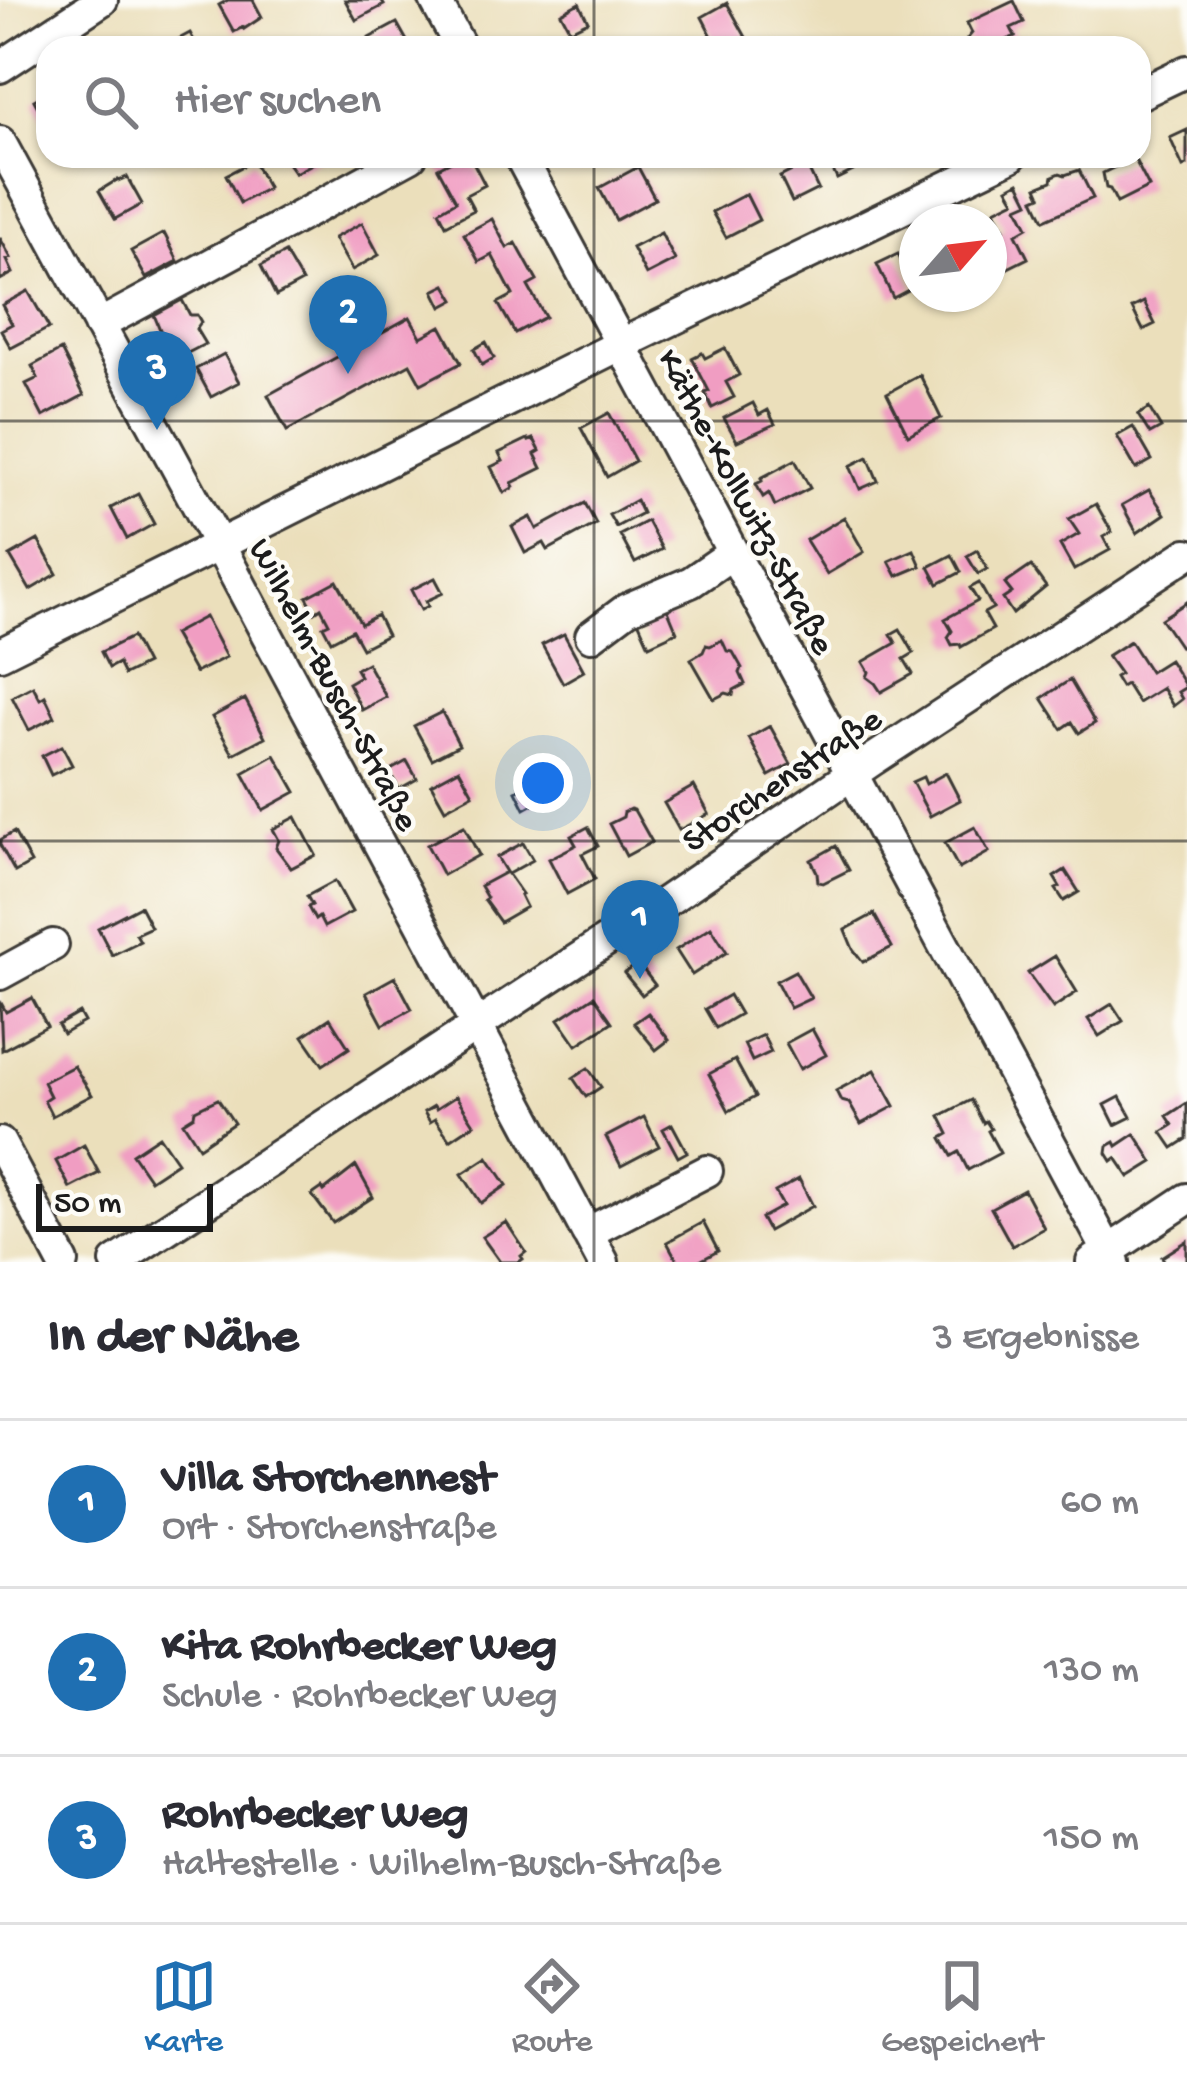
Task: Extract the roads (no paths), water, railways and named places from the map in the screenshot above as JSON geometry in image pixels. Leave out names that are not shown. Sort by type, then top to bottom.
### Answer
[{"type":"street","points":[[48,36],[102,0]]},
{"type":"street","points":[[435,0],[454,36]]},
{"type":"street","points":[[0,68],[36,44]]},
{"type":"street","points":[[1151,88],[1187,71]]},
{"type":"street","name":"Wilhelm-Busch-Straße","points":[[0,142],[603,1262]]},
{"type":"street","points":[[99,325],[389,168]]},
{"type":"street","name":"Käthe-Kollwitz-Straße","points":[[527,168],[1105,1258]]},
{"type":"street","points":[[0,654],[986,168]]},
{"type":"street","points":[[591,636],[628,610],[691,582],[734,553]]},
{"type":"street","name":"Storchenstraße","points":[[116,1262],[1187,554]]},
{"type":"street","points":[[0,974],[53,945]]},
{"type":"street","points":[[0,1143],[63,1262]]},
{"type":"street","points":[[587,1233],[707,1171]]},
{"type":"street","points":[[1105,1258],[1187,1199]]},
{"type":"place","name":"Kita Rohrbecker Weg","points":[[348,374]]},
{"type":"place","name":"Rohrbecker Weg","points":[[157,430]]},
{"type":"place","name":"Villa Storchennest","points":[[640,979]]}]
